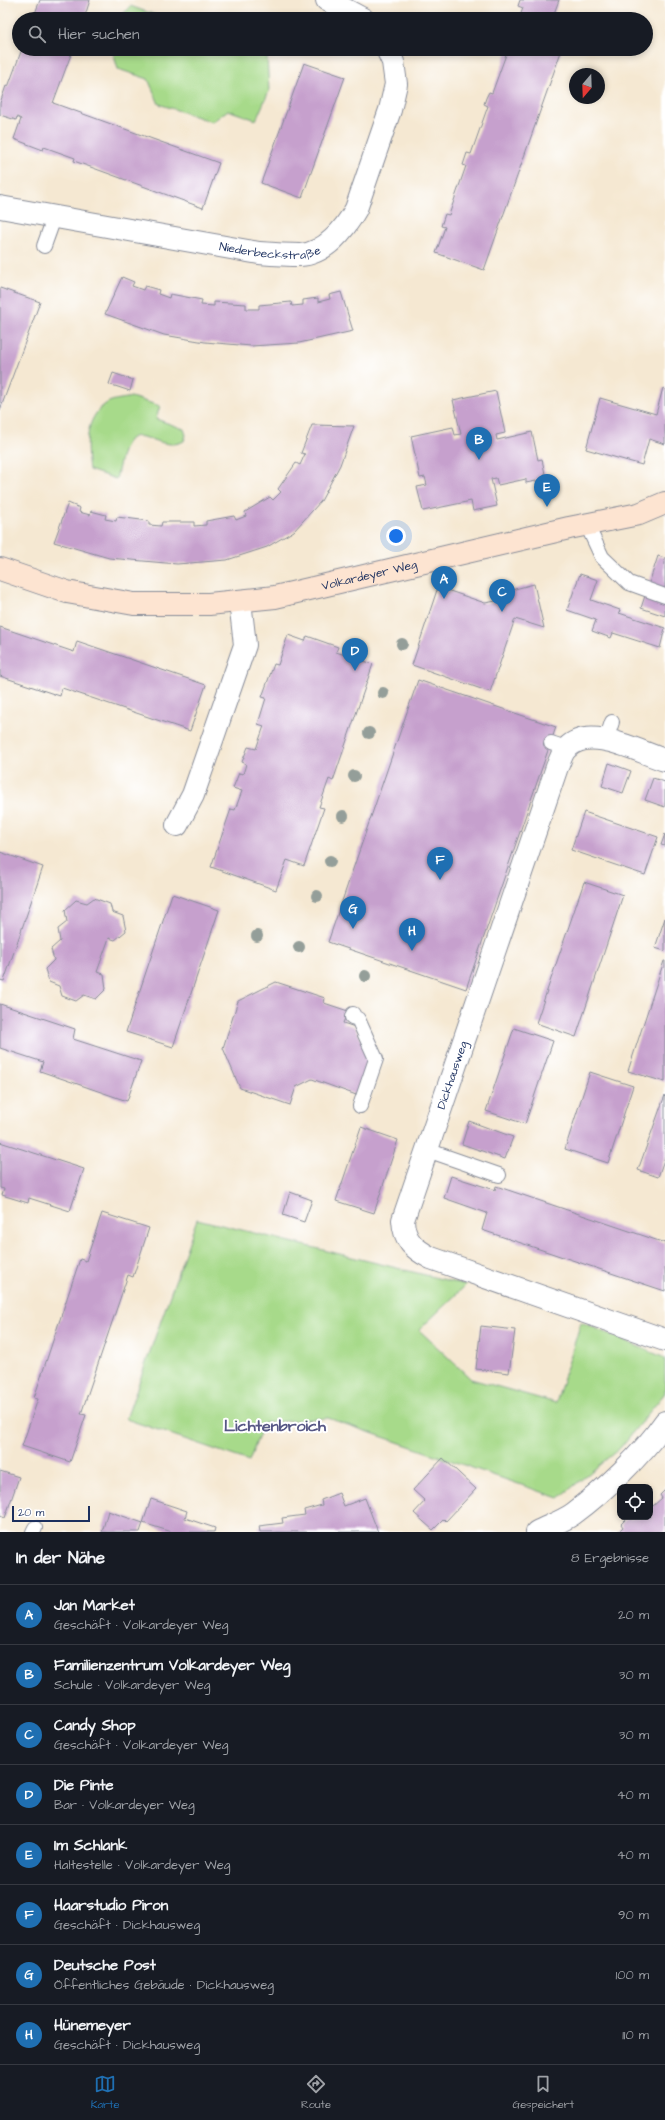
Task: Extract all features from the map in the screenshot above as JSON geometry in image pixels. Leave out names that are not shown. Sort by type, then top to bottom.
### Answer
[{"type":"street","points":[[327,0],[349,12]]},
{"type":"street","name":"Niederbeckstraße","points":[[0,207],[54,218],[259,253],[302,255],[319,249],[335,237],[348,224],[356,209],[390,110],[396,84],[393,62],[390,56]]},
{"type":"street","name":"Volkardeyer Weg","points":[[0,569],[67,592],[134,604],[209,604],[240,601],[276,597],[639,514],[665,503]]},
{"type":"street","name":"Volkardeyer Weg","points":[[639,514],[665,516]]},
{"type":"street","points":[[178,825],[193,795],[245,645],[240,601]]},
{"type":"street","name":"Dickhausweg","points":[[665,760],[609,731],[592,737],[558,745],[555,774],[403,1220],[407,1240],[415,1250],[432,1258],[665,1340]]},
{"type":"street","points":[[537,1532],[572,1514],[654,1438],[665,1422]]},
{"type":"lane","points":[[44,246],[54,218]]},
{"type":"lane","points":[[587,525],[602,557],[629,583],[665,596]]},
{"type":"lane","points":[[353,1014],[352,1017],[358,1019],[376,1059],[360,1106]]},
{"type":"lane","points":[[427,1150],[499,1175]]},
{"type":"green space","points":[[130,6],[147,12],[125,12]]},
{"type":"green space","points":[[114,56],[267,56],[269,91],[256,120],[228,110],[212,122],[159,104],[148,79],[118,69]]},
{"type":"green space","points":[[131,397],[160,406],[156,419],[184,429],[186,435],[184,441],[176,444],[167,444],[137,436],[132,438],[127,443],[123,451],[116,479],[89,470],[87,442],[90,424],[94,416],[107,403]]},
{"type":"green space","points":[[197,1219],[466,1285],[419,1330],[471,1379],[556,1403],[581,1322],[665,1358],[665,1393],[620,1448],[559,1498],[328,1418],[264,1423],[249,1461],[126,1419]]},
{"type":"building","points":[[40,0],[90,0],[86,12],[36,12]]},
{"type":"building","points":[[520,0],[559,0],[555,12],[522,12],[523,8],[518,6]]},
{"type":"building","points":[[19,56],[70,56],[53,103],[219,163],[203,208],[74,161],[75,158],[44,147],[43,150],[14,139],[21,119],[17,117],[16,120],[0,115],[0,103],[6,86],[8,87]]},
{"type":"building","points":[[505,56],[560,56],[484,270],[436,253],[445,227],[441,226],[445,214],[449,215],[466,166],[463,165],[467,153],[471,154],[488,106],[484,104],[486,98],[489,92],[492,93]]},
{"type":"building","points":[[304,63],[345,77],[302,198],[261,183]]},
{"type":"building","points":[[122,277],[134,282],[132,286],[143,290],[145,286],[159,290],[158,294],[169,298],[170,294],[202,300],[201,305],[214,306],[214,302],[246,304],[246,309],[259,309],[259,305],[291,302],[292,306],[303,305],[303,300],[318,298],[318,302],[330,299],[329,295],[341,292],[353,331],[299,343],[251,346],[205,342],[164,335],[105,314]]},
{"type":"building","points":[[0,288],[40,302],[0,410]]},
{"type":"building","points":[[113,373],[133,380],[130,391],[109,384]]},
{"type":"building","points":[[663,388],[665,389],[665,444],[649,439],[642,465],[586,449],[600,398],[656,414]]},
{"type":"building","points":[[496,391],[505,433],[496,435],[497,440],[532,432],[538,460],[542,459],[546,479],[526,483],[526,479],[498,485],[496,478],[491,479],[497,506],[473,511],[471,501],[423,511],[417,487],[427,485],[425,477],[420,478],[411,436],[453,427],[455,435],[461,434],[453,400]]},
{"type":"building","points":[[312,425],[354,426],[340,465],[321,501],[294,531],[267,547],[227,560],[177,564],[109,558],[54,542],[68,503],[80,508],[79,512],[90,515],[91,511],[106,515],[105,519],[116,521],[117,517],[149,521],[149,525],[161,526],[162,522],[194,522],[194,526],[206,525],[206,521],[234,516],[236,520],[246,516],[245,512],[270,497],[273,500],[281,492],[278,489],[296,463],[300,465],[305,454],[301,453]]},
{"type":"building","points":[[658,556],[665,558],[665,616],[641,608]]},
{"type":"building","points":[[580,574],[598,580],[591,600],[620,610],[619,613],[665,628],[660,648],[613,633],[611,638],[592,631],[596,620],[567,610]]},
{"type":"building","points":[[534,584],[544,628],[515,619],[490,692],[412,665],[438,587],[485,603],[496,601],[515,589]]},
{"type":"building","points":[[0,627],[74,652],[77,641],[206,685],[190,731],[62,688],[60,696],[0,676]]},
{"type":"building","points":[[288,635],[305,641],[307,636],[338,647],[336,652],[373,664],[333,781],[329,779],[319,807],[324,808],[304,866],[287,860],[276,890],[211,867],[231,809],[235,810],[242,791],[233,788],[239,773],[243,774],[246,764],[242,762],[248,747],[256,749],[264,726],[258,724],[266,698],[262,697],[274,664],[278,665]]},
{"type":"building","points":[[418,680],[556,727],[466,989],[328,942]]},
{"type":"building","points":[[609,763],[631,771],[623,793],[602,786]]},
{"type":"building","points":[[653,778],[665,782],[665,807],[645,800]]},
{"type":"building","points":[[584,812],[658,837],[645,875],[571,850]]},
{"type":"building","points":[[665,834],[665,846],[661,845]]},
{"type":"building","points":[[0,852],[43,867],[4,981],[0,980]]},
{"type":"building","points":[[584,882],[623,895],[576,1037],[536,1023]]},
{"type":"building","points":[[172,894],[219,910],[173,1047],[126,1032]]},
{"type":"building","points":[[94,898],[110,904],[112,912],[123,916],[126,931],[115,940],[109,938],[97,972],[104,974],[106,989],[96,999],[84,995],[76,1001],[62,996],[59,986],[49,982],[45,969],[54,960],[51,949],[60,941],[58,929],[67,922],[65,910],[76,900],[87,903]]},
{"type":"building","points":[[665,918],[665,951],[655,948]]},
{"type":"building","points":[[665,961],[665,1082],[628,1071]]},
{"type":"building","points":[[276,982],[325,998],[324,1003],[348,1011],[343,1023],[355,1027],[371,1058],[359,1096],[312,1079],[296,1087],[290,1105],[240,1088],[223,1048],[238,1001]]},
{"type":"building","points":[[0,1004],[75,1029],[73,1039],[141,1061],[127,1101],[40,1071],[43,1062],[0,1048]]},
{"type":"building","points":[[514,1028],[553,1041],[525,1124],[486,1111]]},
{"type":"building","points":[[590,1072],[633,1086],[608,1163],[565,1149]]},
{"type":"building","points":[[665,1095],[665,1157],[658,1177],[638,1170]]},
{"type":"building","points":[[469,1121],[513,1137],[505,1159],[462,1144]]},
{"type":"building","points":[[361,1127],[398,1140],[374,1213],[336,1201]]},
{"type":"building","points":[[0,1142],[84,1169],[70,1211],[29,1198],[28,1203],[2,1195],[4,1189],[0,1188]]},
{"type":"building","points":[[451,1176],[495,1190],[496,1186],[665,1243],[665,1291],[482,1230],[487,1213],[444,1198]]},
{"type":"building","points":[[290,1192],[312,1200],[304,1222],[283,1215]]},
{"type":"building","points":[[102,1213],[149,1228],[133,1277],[128,1275],[81,1414],[86,1415],[70,1462],[22,1446],[38,1399],[34,1398],[80,1259],[86,1261]]},
{"type":"building","points":[[481,1326],[515,1330],[509,1373],[476,1369]]},
{"type":"building","points":[[443,1458],[476,1489],[446,1521],[444,1519],[433,1530],[414,1513],[425,1501],[413,1490]]},
{"type":"building","points":[[0,1471],[19,1477],[5,1518],[0,1516]]},
{"type":"building","points":[[665,1490],[665,1532],[618,1532],[623,1527],[621,1524],[625,1520],[653,1520],[653,1506],[662,1498],[660,1495]]},
{"type":"building","points":[[339,1493],[344,1506],[365,1498],[378,1532],[260,1532],[259,1526],[283,1523],[282,1518],[305,1515],[304,1510],[322,1505],[321,1500]]},
{"type":"building","points":[[151,1499],[187,1511],[185,1518],[215,1528],[214,1532],[172,1532],[143,1523]]},
{"type":"building","points":[[108,1511],[143,1523],[140,1532],[102,1532]]},
{"type":"place","name":"Familienzentrum Volkardeyer Weg","points":[[479,460]]},
{"type":"place","name":"Im Schlank","points":[[547,507]]},
{"type":"place","name":"Jan Market","points":[[444,599]]},
{"type":"place","name":"Candy Shop","points":[[502,612]]},
{"type":"place","name":"Die Pinte","points":[[355,671]]},
{"type":"place","name":"Haarstudio Piron","points":[[440,880]]},
{"type":"place","name":"Deutsche Post","points":[[353,929]]},
{"type":"place","name":"Hünemeyer","points":[[412,951]]},
{"type":"district","name":"Lichtenbroich","points":[[275,1425]]}]
